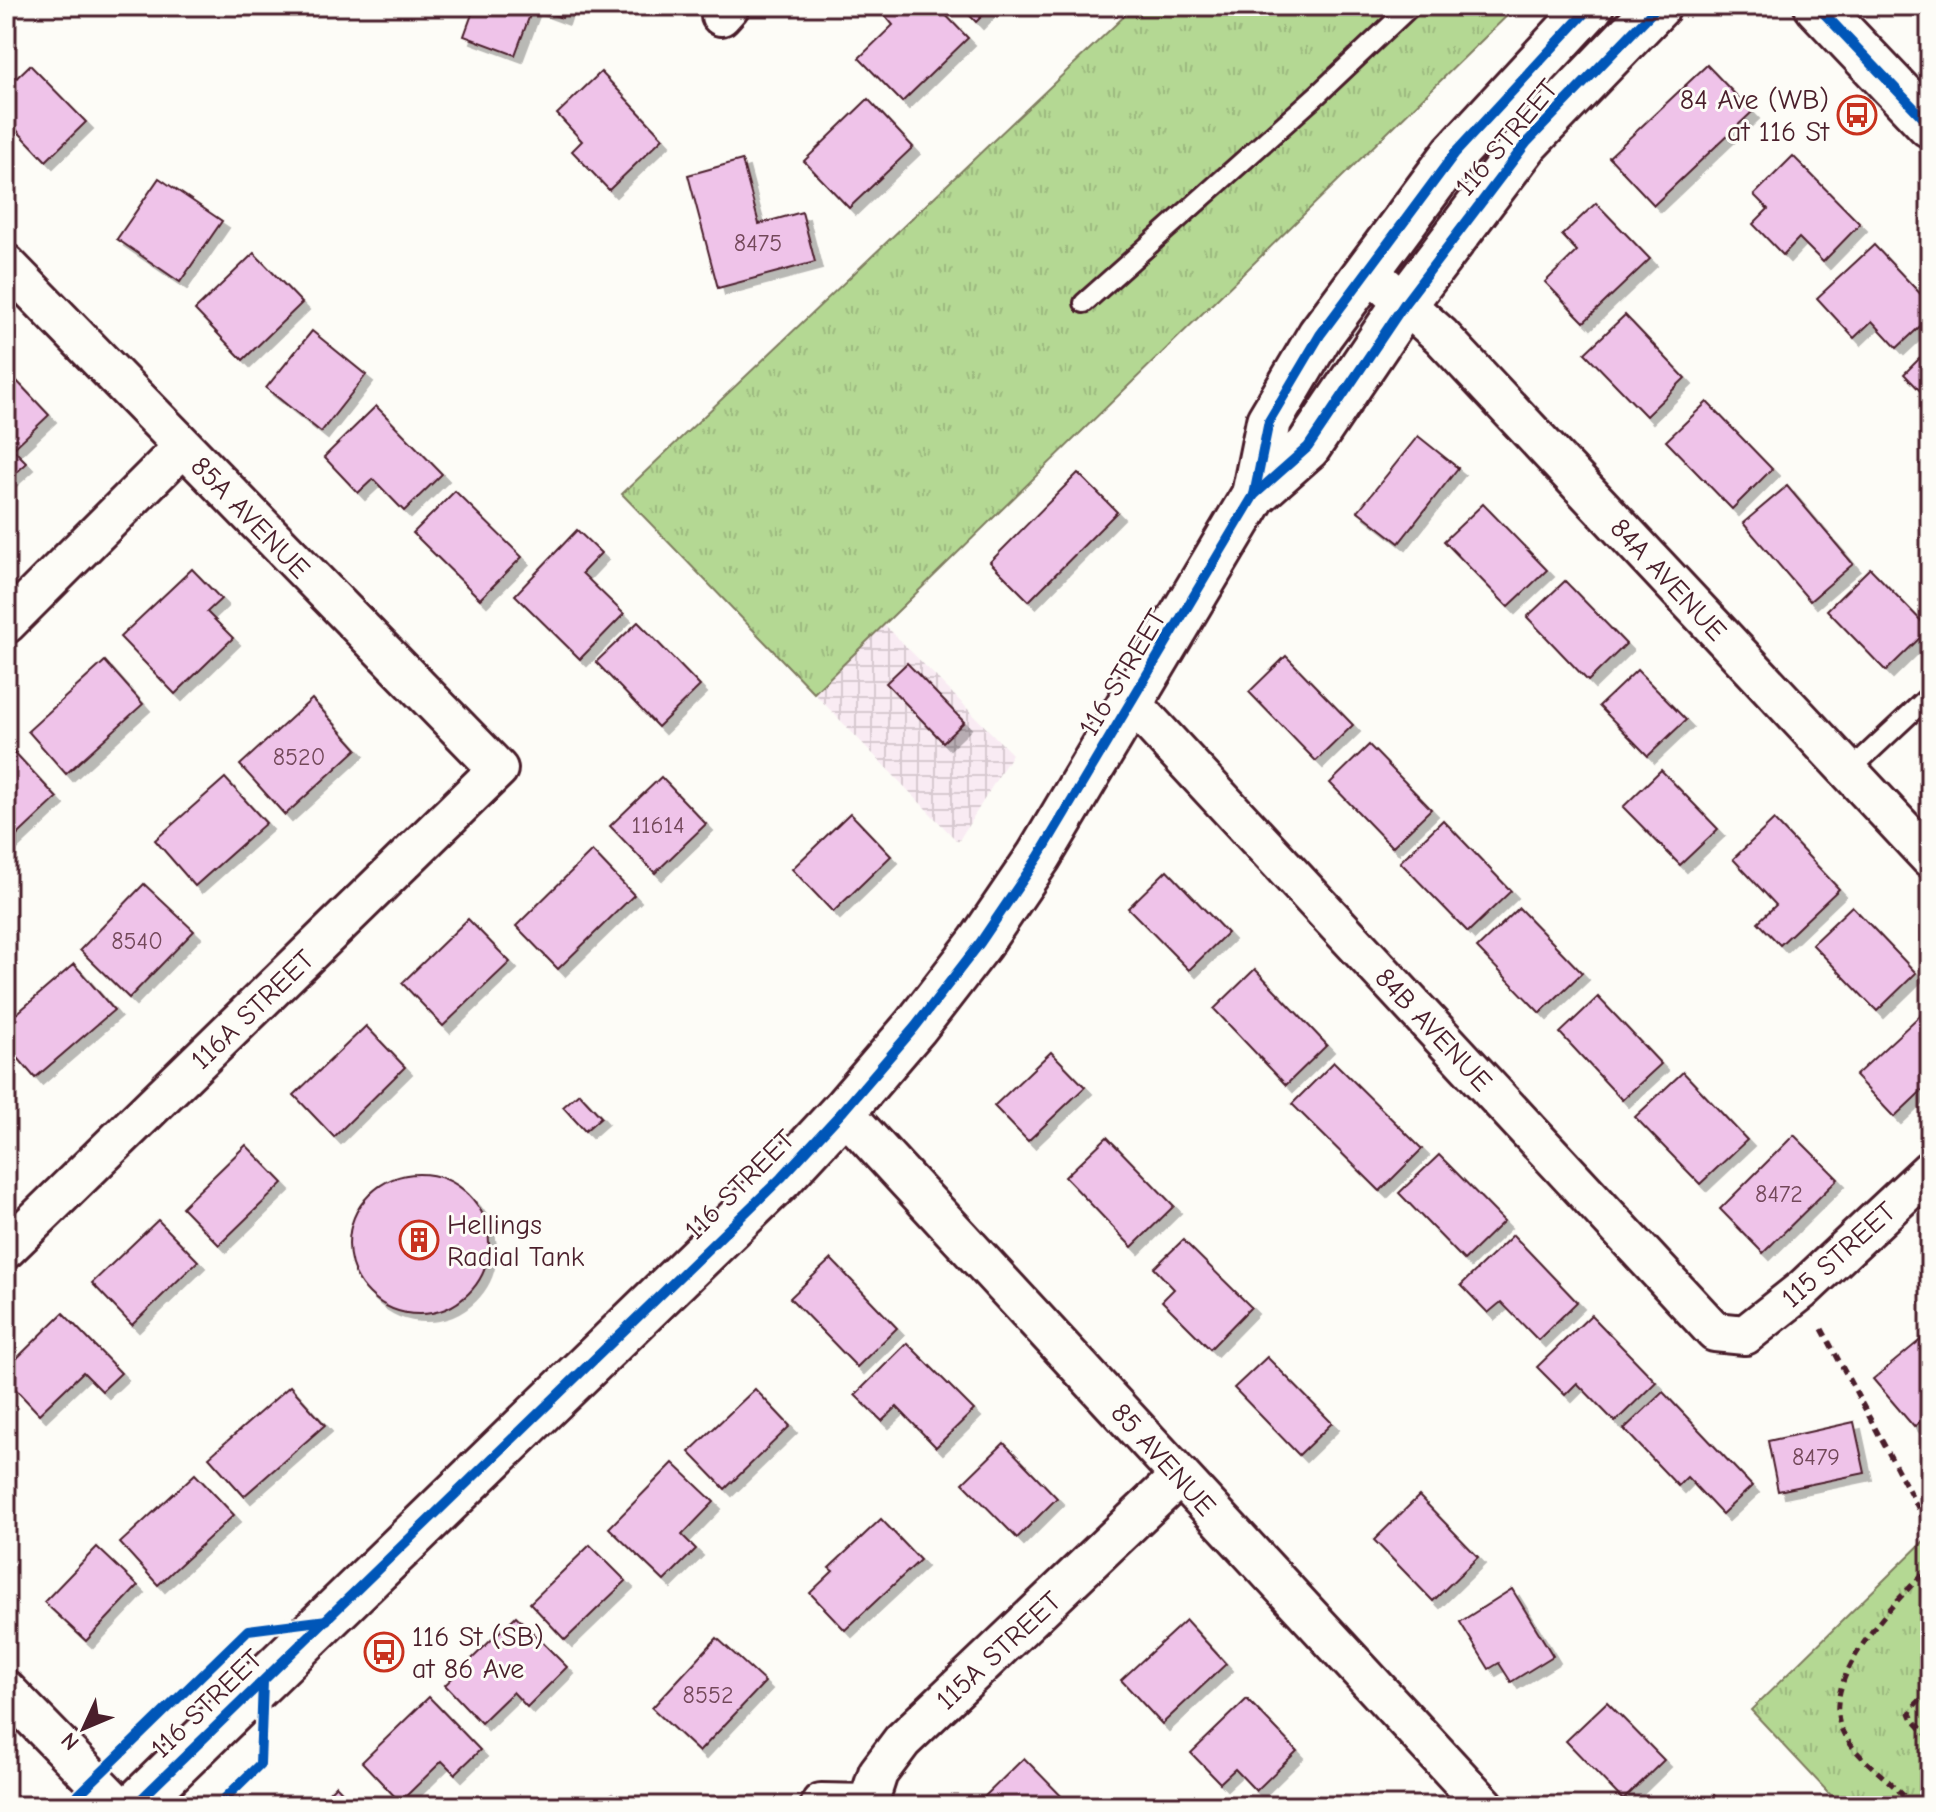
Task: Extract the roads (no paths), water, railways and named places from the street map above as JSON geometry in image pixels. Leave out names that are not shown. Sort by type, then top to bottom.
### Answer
[{"type":"street","name":"116 STREET","points":[[1254,495],[1269,421],[1320,335],[1455,153],[1591,6]]},
{"type":"street","name":"116 STREET","points":[[134,1806],[781,1178],[915,1027],[980,943],[1039,856],[1254,495],[1308,447],[1405,303],[1527,142],[1658,6]]},
{"type":"street","points":[[1817,6],[1930,125]]},
{"type":"street","name":"85A AVENUE","points":[[6,264],[498,769]]},
{"type":"street","name":"84A AVENUE","points":[[1367,270],[1441,336],[1930,858]]},
{"type":"street","points":[[6,624],[183,447]]},
{"type":"street","name":"84B AVENUE","points":[[1132,703],[1715,1332],[1745,1335]]},
{"type":"street","name":"116A STREET","points":[[6,1249],[498,769]]},
{"type":"street","name":"85 AVENUE","points":[[843,1111],[1485,1806]]},
{"type":"street","name":"115 STREET","points":[[1745,1335],[1802,1290],[1930,1170]]},
{"type":"street","name":"115A STREET","points":[[821,1803],[868,1805],[878,1773],[902,1741],[1180,1476]]},
{"type":"street","points":[[6,1690],[119,1806]]},
{"type":"lane","points":[[1084,303],[1317,95],[1411,6]]},
{"type":"lane","points":[[1849,771],[1930,695]]},
{"type":"place","name":"84 Ave (WB) at 116 St","points":[[1857,115]]},
{"type":"place","name":"Hellings Radial Tank","points":[[419,1240]]},
{"type":"place","name":"116 St (SB) at 86 Ave","points":[[384,1652]]}]
